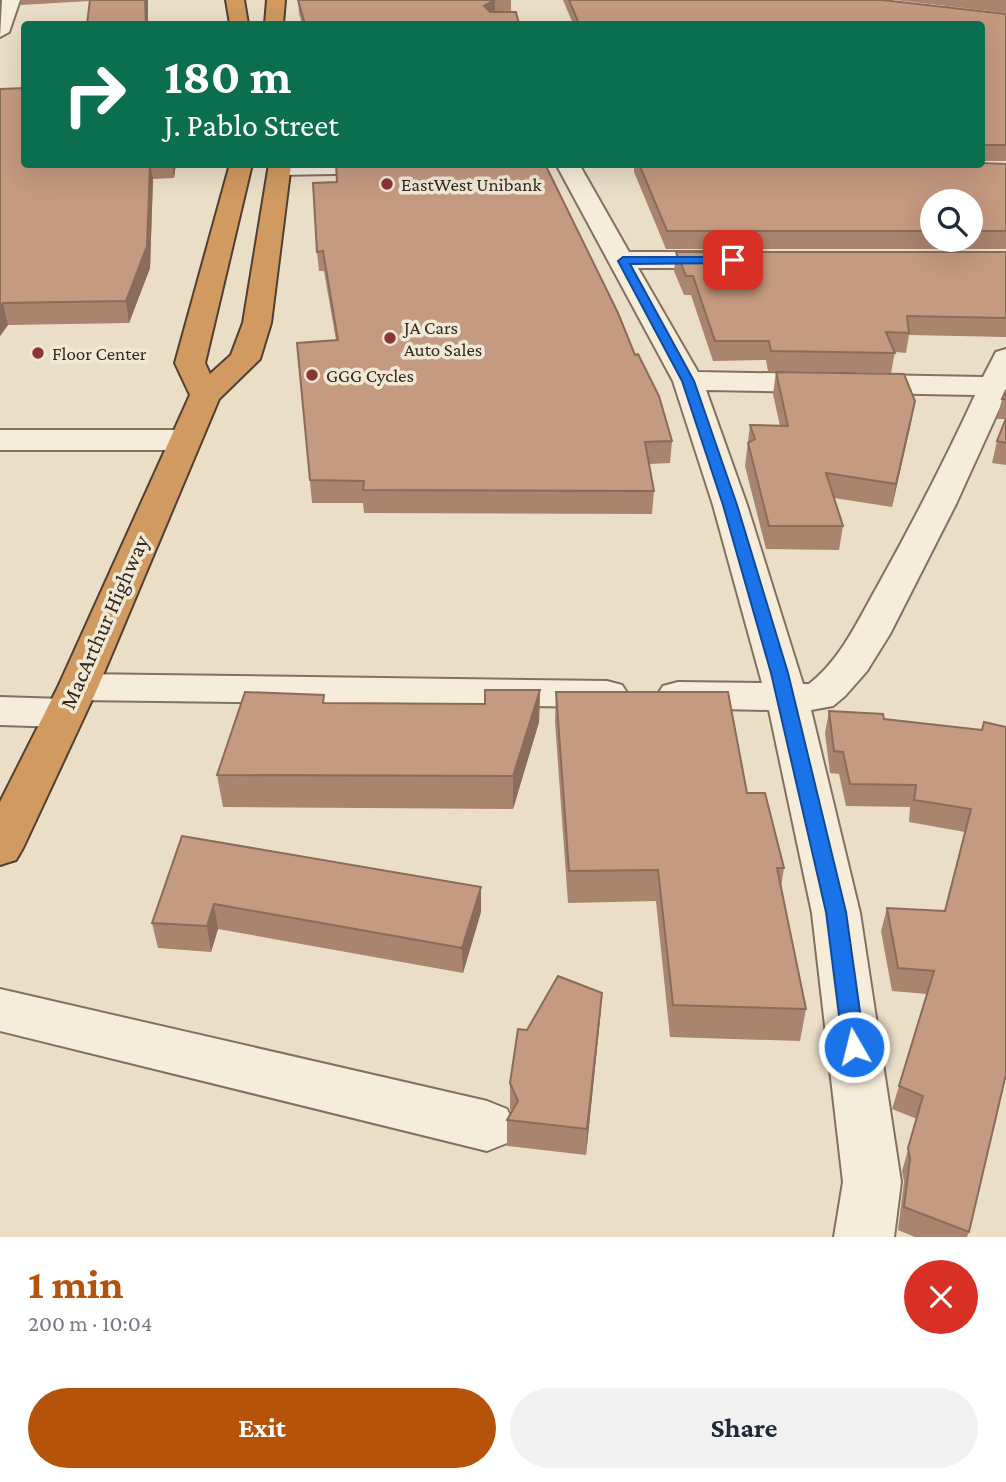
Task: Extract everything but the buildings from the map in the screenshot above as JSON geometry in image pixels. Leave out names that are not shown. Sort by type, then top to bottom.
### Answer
[{"type":"highway","points":[[235,0],[238,21]]},
{"type":"highway","points":[[274,21],[276,0]]},
{"type":"highway","points":[[205,395],[190,363],[215,277],[241,168]]},
{"type":"highway","name":"MacArthur Highway","points":[[0,848],[70,700],[205,395],[244,359],[257,323],[280,168]]},
{"type":"street","points":[[0,32],[11,0]]},
{"type":"street","points":[[905,10],[956,16]]},
{"type":"street","points":[[569,168],[688,381],[730,505],[787,696],[836,912],[872,1182],[864,1237]]},
{"type":"street","points":[[623,261],[746,260]]},
{"type":"street","points":[[0,711],[70,700],[818,697],[836,685],[863,648],[953,480],[1000,372],[688,381]]},
{"type":"street","points":[[0,440],[185,440]]},
{"type":"street","points":[[0,1010],[487,1126]]},
{"type":"place","name":"EastWest Unibank","points":[[387,184]]},
{"type":"place","name":"JA Cars Auto Sales","points":[[390,338]]},
{"type":"place","name":"Floor Center","points":[[38,353]]},
{"type":"place","name":"GGG Cycles","points":[[312,375]]},
{"type":"route","points":[[733,260],[623,261],[688,381],[730,505],[787,696],[836,912],[854,1047]]}]
